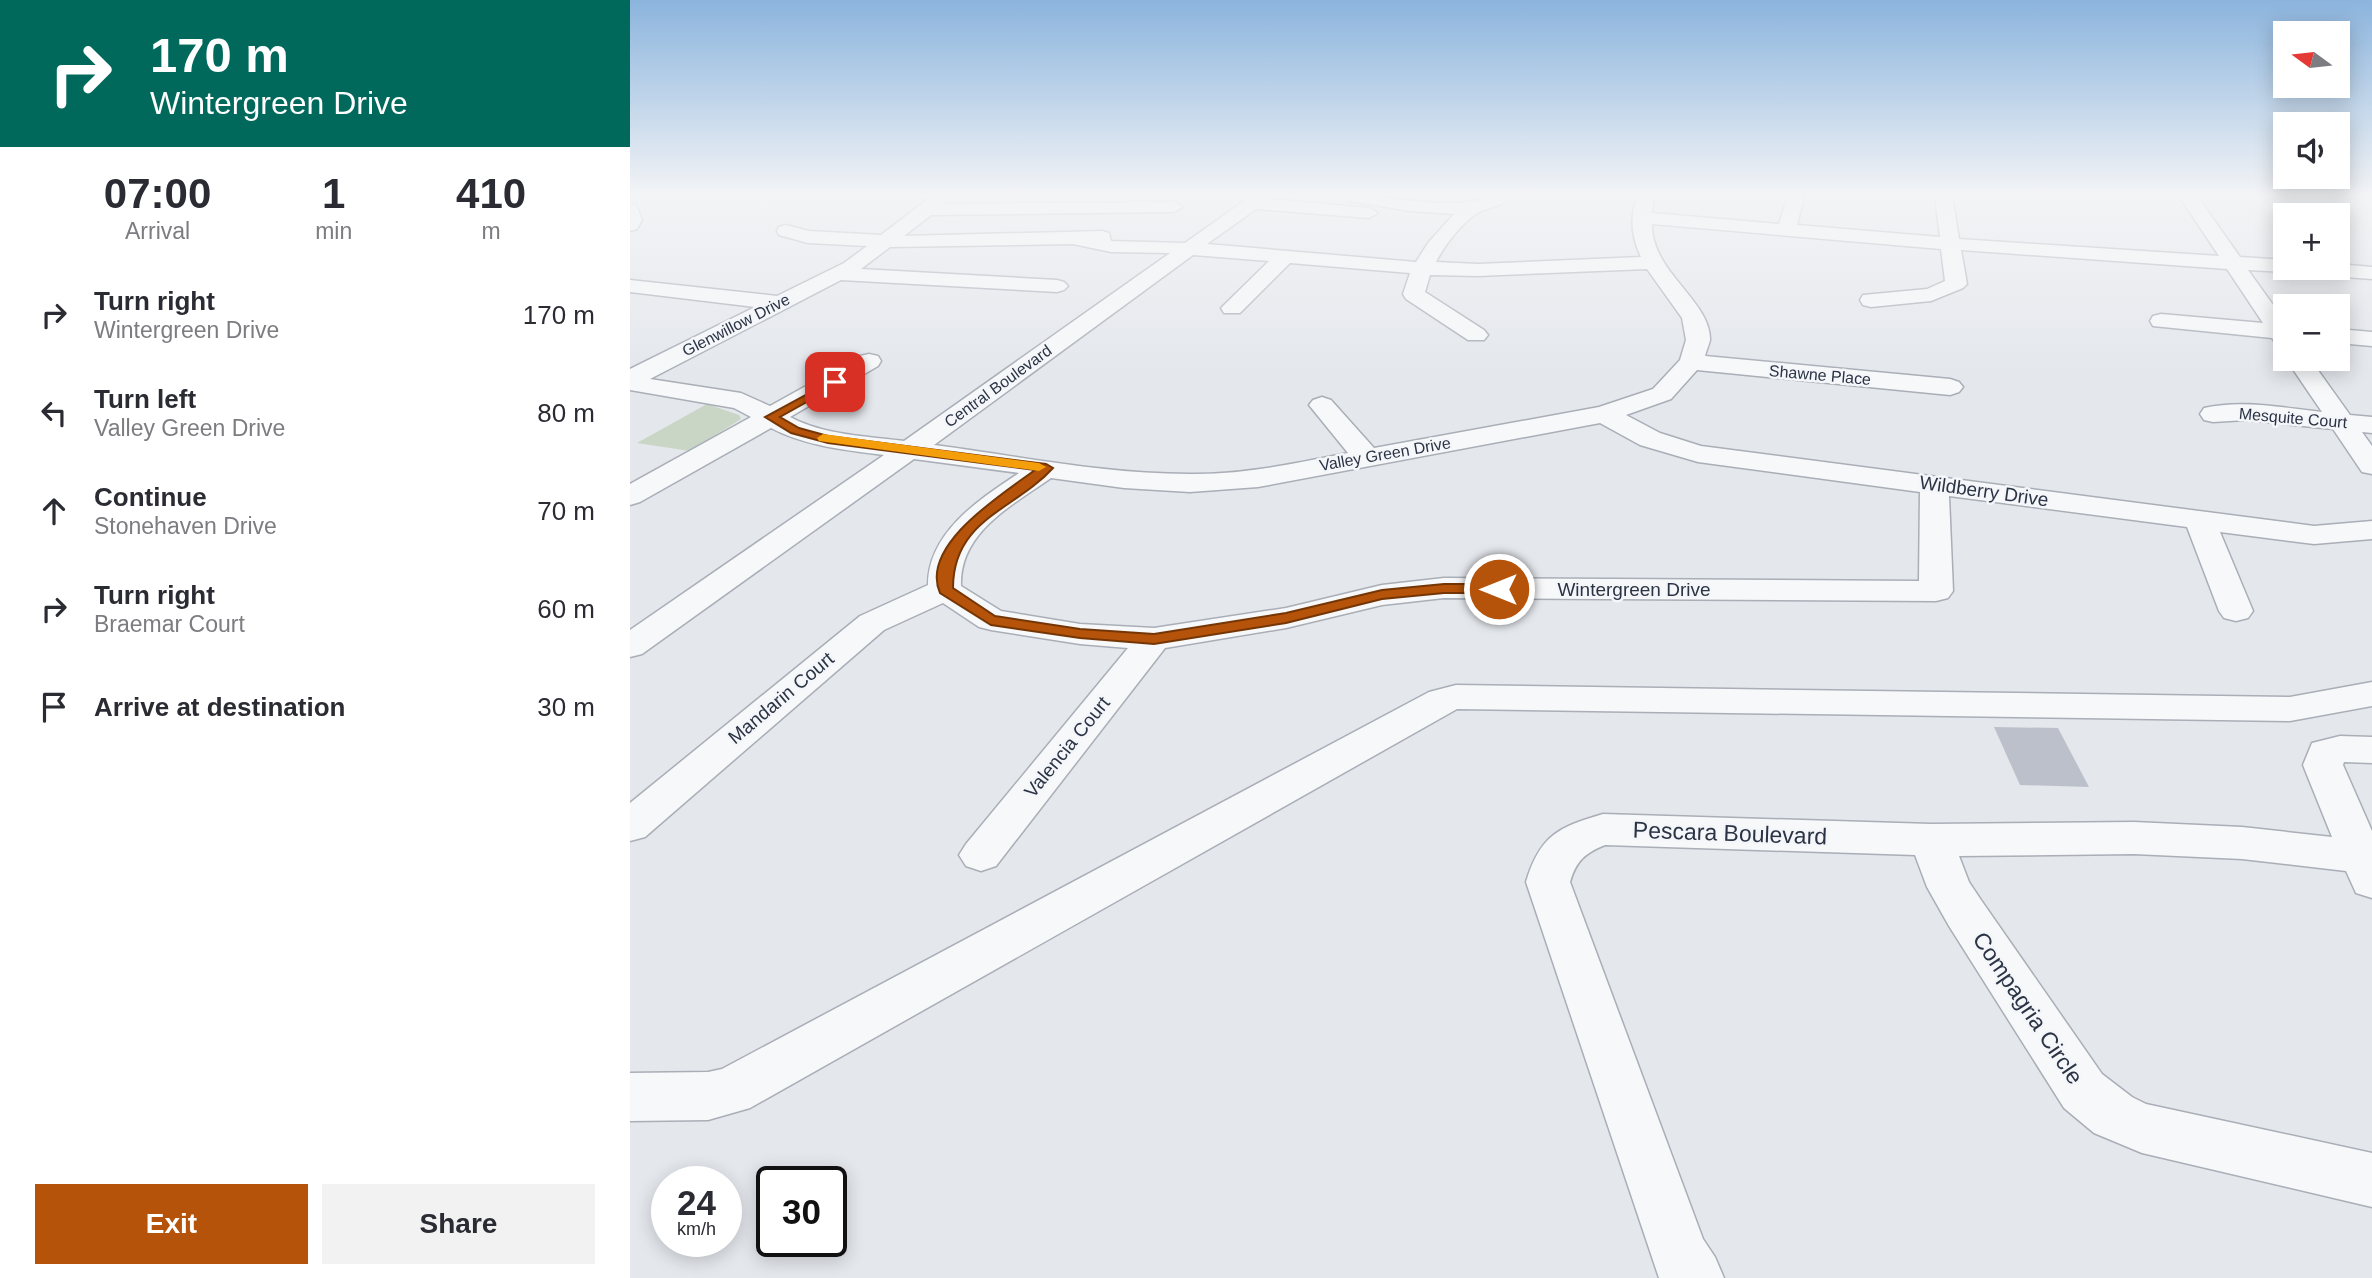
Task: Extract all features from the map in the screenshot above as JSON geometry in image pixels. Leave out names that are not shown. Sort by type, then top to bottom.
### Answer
[{"type":"street","name":"Glenwillow Drive","points":[[630,381],[837,274],[865,256]]},
{"type":"street","name":"Central Boulevard","points":[[630,616],[879,446],[1166,256]]},
{"type":"street","name":"Central Boulevard","points":[[630,646],[909,450],[1168,256]]},
{"type":"street","points":[[1259,256],[1478,270],[1653,263]]},
{"type":"street","points":[[1429,256],[1419,268],[1414,293],[1476,335]]},
{"type":"street","points":[[1650,256],[1693,318],[1698,340],[1691,362]]},
{"type":"street","points":[[1871,300],[1931,295],[1956,284],[1952,256]]},
{"type":"street","points":[[2173,256],[2273,265]]},
{"type":"street","points":[[2226,256],[2273,320]]},
{"type":"street","points":[[1232,307],[1284,258]]},
{"type":"street","points":[[2350,271],[2372,273]]},
{"type":"street","points":[[837,274],[1057,286]]},
{"type":"street","points":[[630,286],[780,303]]},
{"type":"street","points":[[2161,321],[2273,333]]},
{"type":"street","points":[[2350,337],[2372,339]]},
{"type":"street","points":[[630,496],[869,361]]},
{"type":"street","name":"Valley Green Drive","points":[[630,381],[728,398],[752,405],[810,435],[1124,480],[1190,483],[1258,478],[1604,414],[1662,394],[1691,362]]},
{"type":"street","name":"Shawne Place","points":[[1691,362],[1950,387]]},
{"type":"street","points":[[2306,371],[2372,466]]},
{"type":"street","points":[[1322,405],[1367,458]]},
{"type":"street","name":"Mesquite Court","points":[[2213,414],[2246,412],[2372,425]]},
{"type":"street","name":"Wildberry Drive","points":[[1604,414],[1650,439],[1698,454],[2314,535],[2372,530]]},
{"type":"street","points":[[945,590],[946,567],[960,537],[987,512],[1046,468]]},
{"type":"street","name":"Wintergreen Drive","points":[[945,590],[991,620],[1080,634],[1154,639],[1286,618],[1382,594],[1444,588],[1937,591],[1934,484]]},
{"type":"street","points":[[2199,519],[2236,611]]},
{"type":"street","name":"Mandarin Court","points":[[630,826],[872,623],[945,590]]},
{"type":"street","name":"Valencia Court","points":[[981,855],[1154,639]]},
{"type":"street","points":[[630,1097],[708,1096],[731,1091],[1443,701],[1456,697],[2290,709],[2372,694]]},
{"type":"street","points":[[2367,869],[2323,765],[2326,752],[2340,749],[2372,750]]},
{"type":"street","name":"Pescara Boulevard","points":[[1694,1278],[1680,1257],[1548,882],[1552,864],[1562,848],[1577,837],[1602,829],[1931,840],[2148,839],[2242,843],[2367,869]]},
{"type":"street","name":"Compagria Circle","points":[[1931,840],[1949,887],[1965,913],[2083,1091],[2113,1115],[2142,1128],[2372,1180]]},
{"type":"green space","points":[[707,404],[739,415],[741,419],[690,451],[637,443]]},
{"type":"building","points":[[1994,727],[2058,728],[2089,787],[2020,785]]},
{"type":"slow traffic","points":[[823,438],[1039,467]]},
{"type":"route","points":[[835,382],[771,417],[795,430],[828,439],[1046,468],[987,512],[960,537],[946,567],[945,590],[991,620],[1080,634],[1154,639],[1286,618],[1382,594],[1444,588],[1499,589]]}]
